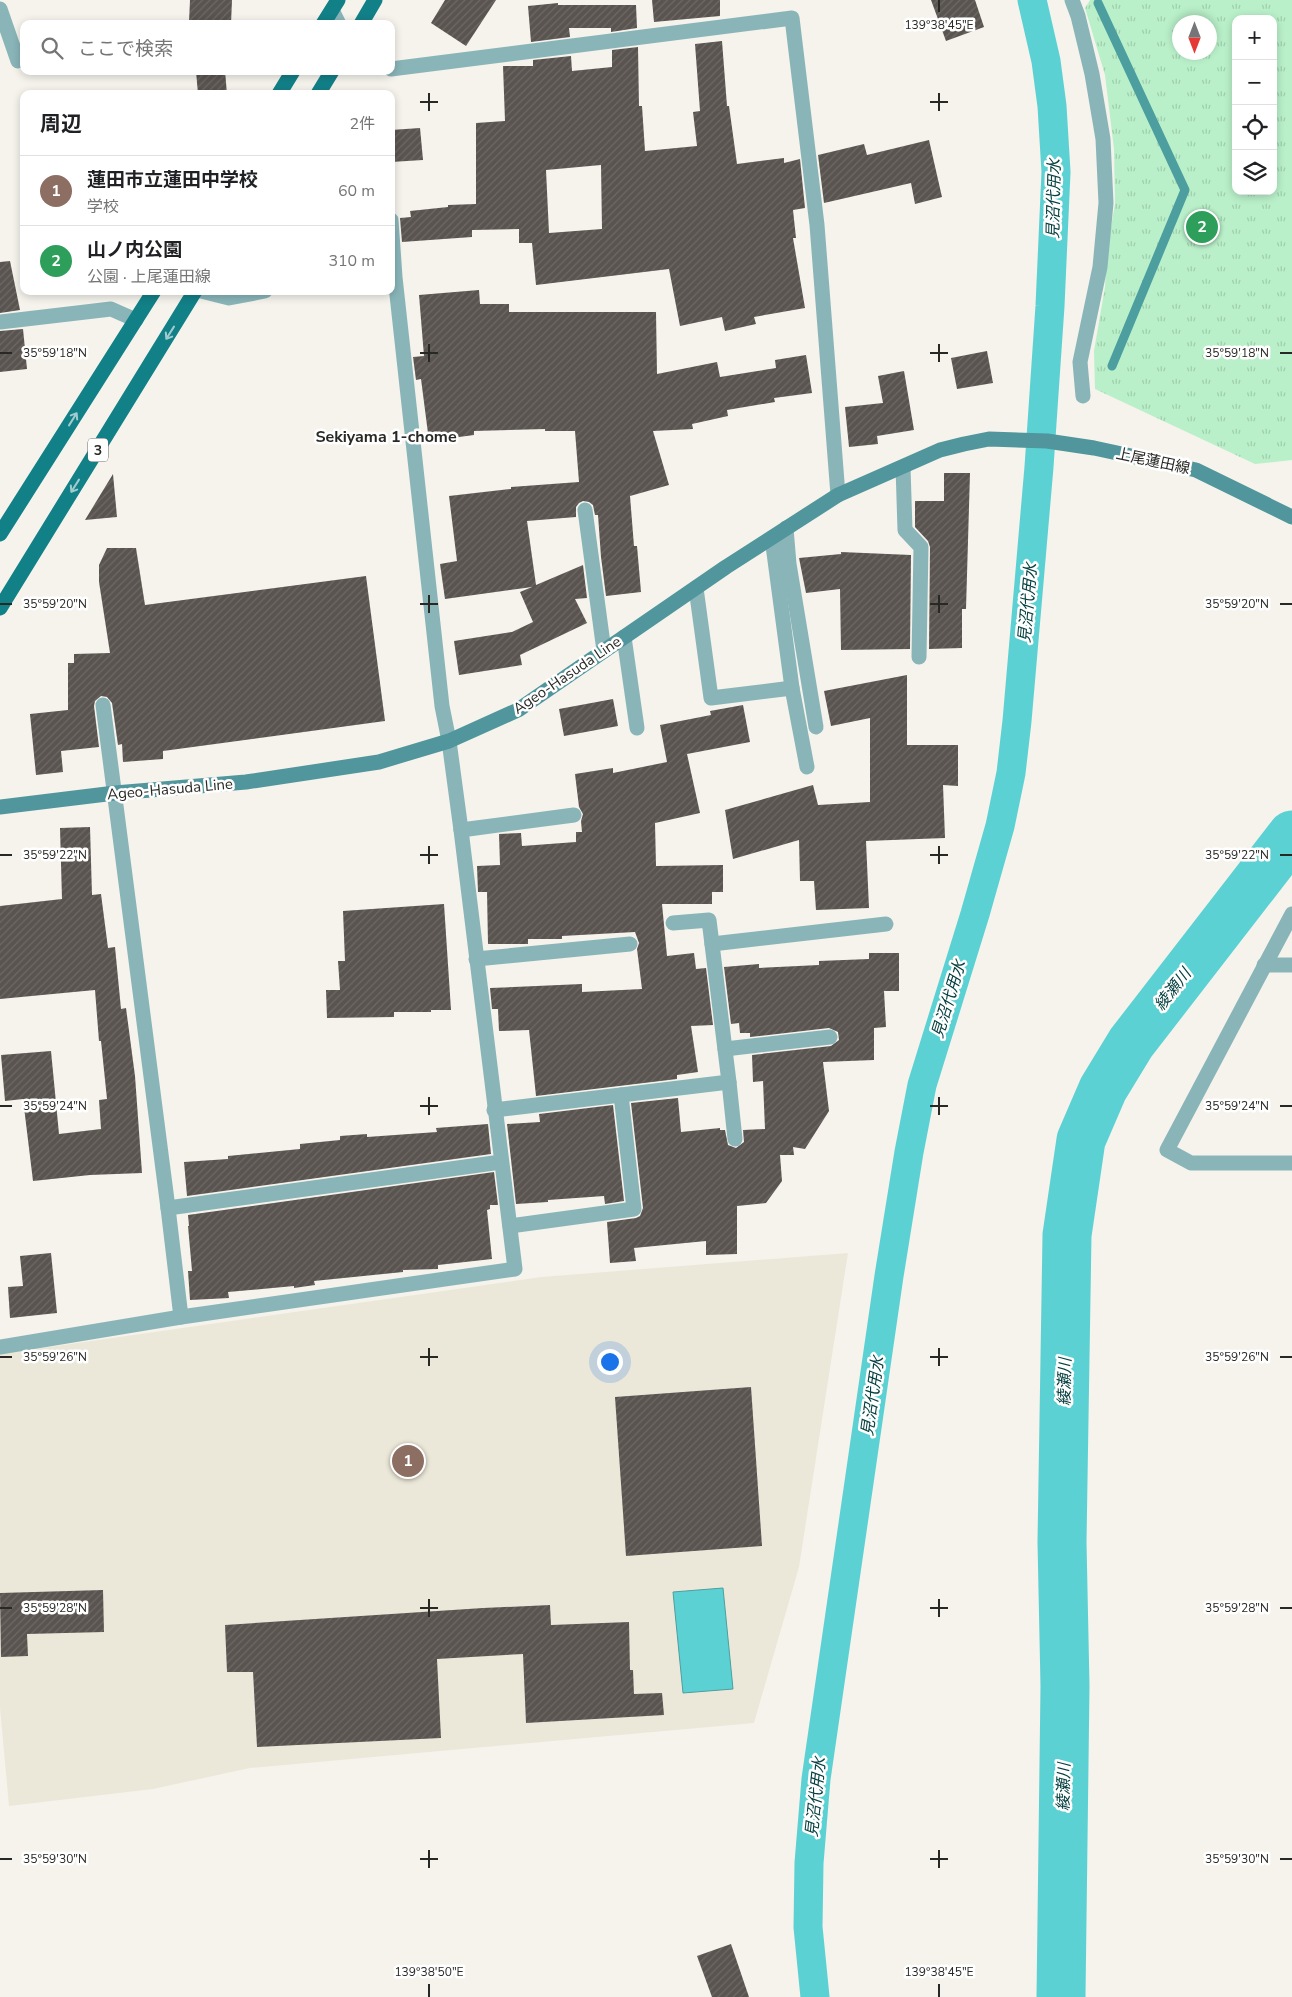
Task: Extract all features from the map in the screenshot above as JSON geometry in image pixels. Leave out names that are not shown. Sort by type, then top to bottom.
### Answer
[{"type":"main road","points":[[363,20],[375,0]]},
{"type":"main road","points":[[326,20],[335,5]]},
{"type":"main road","points":[[281,90],[291,75]]},
{"type":"main road","points":[[320,90],[330,75]]},
{"type":"main road","points":[[0,534],[152,295]]},
{"type":"main road","name":"3","points":[[0,608],[193,295]]},
{"type":"main road","name":"Ageo-Hasuda Line","points":[[0,807],[114,793],[246,782],[369,764],[449,741],[518,710],[696,588],[838,495],[940,450],[989,439],[1003,439]]},
{"type":"main road","name":"上尾蓮田線","points":[[1003,439],[1046,441],[1075,445],[1196,470],[1292,517]]},
{"type":"street","points":[[1072,0],[1078,16],[1092,74],[1104,140],[1106,203],[1100,267],[1080,362],[1082,396]]},
{"type":"street","points":[[335,5],[338,20]]},
{"type":"street","points":[[0,9],[18,61],[20,61]]},
{"type":"street","points":[[395,68],[528,50],[792,18],[817,225],[838,495]]},
{"type":"street","points":[[0,1347],[181,1317],[515,1269],[461,830],[441,696],[395,294]]},
{"type":"street","points":[[217,295],[229,298],[244,295]]},
{"type":"street","points":[[0,322],[111,309],[136,320]]},
{"type":"street","points":[[903,467],[905,530],[921,547],[920,657]]},
{"type":"street","points":[[585,510],[604,651]]},
{"type":"street","points":[[786,528],[791,574],[816,727]]},
{"type":"street","points":[[772,538],[792,688],[807,767]]},
{"type":"street","points":[[696,588],[710,698],[792,688]]},
{"type":"street","points":[[624,637],[637,728]]},
{"type":"street","points":[[103,705],[181,1317]]},
{"type":"street","points":[[461,830],[574,816]]},
{"type":"street","points":[[1292,914],[1167,1150],[1191,1163],[1292,1163]]},
{"type":"street","points":[[673,924],[709,920],[736,1140]]},
{"type":"street","points":[[712,944],[886,924]]},
{"type":"street","points":[[476,959],[630,944]]},
{"type":"street","points":[[1264,965],[1292,965]]},
{"type":"street","points":[[725,1049],[830,1037]]},
{"type":"street","points":[[494,1110],[729,1082]]},
{"type":"street","points":[[510,1226],[634,1209],[621,1095]]},
{"type":"street","points":[[168,1208],[501,1162]]},
{"type":"shaded area","points":[[848,1253],[799,1567],[754,1723],[250,1768],[153,1789],[9,1806],[0,1708],[0,1354],[541,1277]]},
{"type":"green space","points":[[1090,0],[1292,0],[1292,460],[1255,464],[1095,389],[1094,351],[1105,287],[1107,250],[1115,204],[1114,149],[1105,75],[1085,8]]},
{"type":"water","points":[[723,1588],[733,1689],[683,1693],[673,1592]]},
{"type":"building","points":[[190,0],[232,0],[231,20],[189,20]]},
{"type":"building","points":[[445,0],[496,0],[466,46],[431,23]]},
{"type":"building","points":[[652,0],[720,0],[720,16],[654,22]]},
{"type":"building","points":[[931,0],[975,0],[984,27],[946,41]]},
{"type":"building","points":[[558,3],[558,5],[636,5],[637,28],[611,32],[611,28],[569,28],[570,37],[531,42],[528,6]]},
{"type":"building","points":[[722,41],[727,106],[729,106],[737,164],[784,158],[784,163],[800,159],[805,208],[793,210],[796,238],[793,238],[805,308],[754,317],[756,324],[725,331],[722,317],[680,326],[669,269],[536,285],[532,243],[519,243],[519,229],[472,230],[472,237],[402,242],[400,218],[411,217],[410,211],[448,207],[448,205],[476,204],[476,123],[505,121],[503,66],[533,66],[533,60],[571,56],[572,71],[612,67],[612,50],[638,47],[639,106],[642,106],[645,151],[697,146],[693,112],[700,111],[695,44]],"holes":[[[601,165],[602,229],[549,233],[546,170]]]},
{"type":"building","points":[[196,75],[225,75],[227,90],[198,90]]},
{"type":"building","points":[[420,128],[423,160],[395,162],[395,130]]},
{"type":"building","points":[[929,140],[942,197],[915,204],[911,183],[824,203],[818,155],[864,144],[867,155]]},
{"type":"building","points":[[10,261],[20,310],[0,313],[0,262]]},
{"type":"building","points":[[479,290],[480,304],[509,304],[509,312],[656,312],[657,374],[717,362],[720,377],[776,368],[775,360],[806,355],[812,393],[774,398],[775,402],[727,410],[728,416],[692,424],[693,429],[653,431],[669,485],[630,496],[634,546],[637,546],[641,592],[606,596],[598,515],[595,515],[593,505],[589,502],[583,501],[579,503],[576,507],[576,517],[527,521],[536,585],[583,565],[587,598],[575,599],[587,623],[520,655],[522,665],[459,675],[454,641],[512,632],[533,622],[520,592],[532,587],[445,599],[440,564],[457,561],[449,496],[511,489],[511,487],[579,482],[575,431],[545,431],[545,429],[474,431],[474,435],[429,441],[421,379],[416,380],[413,357],[424,356],[419,295]]},
{"type":"building","points":[[23,329],[27,369],[0,372],[0,331]]},
{"type":"building","points":[[987,351],[993,383],[957,389],[951,358]]},
{"type":"building","points":[[904,371],[914,430],[877,436],[878,444],[849,447],[845,407],[883,403],[878,376]]},
{"type":"building","points":[[944,473],[970,473],[966,609],[962,609],[962,648],[929,649],[930,547],[928,541],[915,527],[915,501],[944,501]]},
{"type":"building","points":[[113,474],[117,517],[85,520]]},
{"type":"building","points":[[107,548],[136,548],[145,605],[366,576],[385,721],[163,751],[163,759],[123,762],[122,744],[118,745],[112,703],[107,697],[101,696],[95,701],[94,706],[99,747],[61,751],[63,772],[36,775],[30,714],[68,710],[68,663],[74,663],[74,654],[110,653],[99,582],[99,565]]},
{"type":"building","points":[[841,552],[911,555],[910,649],[841,650],[840,589],[806,593],[799,558],[841,554]]},
{"type":"building","points":[[907,675],[907,745],[958,745],[958,786],[943,785],[945,838],[866,841],[869,908],[816,910],[814,881],[800,881],[799,840],[733,859],[725,810],[813,785],[818,805],[870,802],[870,718],[831,726],[824,691]]},
{"type":"building","points":[[613,699],[618,726],[564,736],[559,709]]},
{"type":"building","points":[[743,705],[750,742],[687,754],[700,813],[655,823],[656,866],[723,865],[723,892],[712,892],[712,904],[662,904],[667,956],[694,953],[696,969],[706,968],[713,1025],[691,1026],[698,1072],[677,1075],[677,1079],[536,1096],[529,1030],[499,1031],[498,1009],[492,1009],[490,988],[582,984],[582,992],[642,989],[637,949],[639,943],[635,932],[562,936],[562,939],[528,939],[528,944],[488,944],[487,892],[478,892],[477,866],[500,865],[499,834],[521,833],[522,846],[576,842],[576,832],[582,832],[581,821],[583,814],[579,807],[575,774],[613,768],[613,773],[667,762],[660,725],[711,715],[710,711]]},
{"type":"building","points":[[90,827],[92,895],[101,894],[108,948],[115,947],[121,1009],[126,1008],[135,1076],[142,1173],[90,1175],[33,1181],[23,1099],[5,1101],[1,1055],[51,1051],[59,1134],[101,1129],[99,1100],[107,1099],[101,1041],[99,1041],[95,990],[0,999],[0,906],[62,899],[60,828]]},
{"type":"building","points":[[444,904],[451,1010],[394,1012],[394,1017],[327,1018],[326,990],[340,990],[338,961],[345,961],[343,911]]},
{"type":"building","points":[[869,953],[899,953],[899,991],[884,991],[886,1027],[874,1028],[874,1060],[823,1062],[829,1111],[805,1149],[793,1147],[794,1155],[780,1155],[782,1181],[766,1203],[737,1206],[737,1254],[706,1255],[706,1241],[634,1248],[636,1261],[610,1263],[607,1222],[636,1218],[640,1216],[643,1208],[631,1103],[678,1098],[681,1132],[720,1128],[720,1130],[725,1130],[728,1145],[736,1148],[744,1142],[743,1130],[765,1129],[763,1081],[753,1082],[752,1055],[831,1046],[839,1040],[838,1032],[829,1028],[750,1037],[750,1033],[740,1033],[739,1023],[731,1024],[724,967],[759,964],[759,968],[819,965],[819,961],[869,959]]},
{"type":"building","points":[[613,1105],[624,1201],[605,1204],[604,1196],[516,1204],[507,1124],[540,1122],[539,1114]]},
{"type":"building","points":[[488,1124],[491,1154],[187,1196],[184,1162],[228,1159],[228,1156],[300,1149],[300,1144],[340,1140],[340,1136],[367,1134],[367,1137],[437,1132],[436,1128]]},
{"type":"building","points":[[494,1172],[498,1205],[490,1205],[490,1209],[487,1210],[492,1259],[438,1265],[438,1269],[403,1270],[403,1272],[314,1281],[315,1285],[294,1288],[294,1286],[228,1292],[229,1298],[190,1300],[188,1271],[192,1271],[188,1215]]},
{"type":"building","points":[[51,1253],[57,1313],[10,1318],[8,1287],[23,1286],[20,1256]]},
{"type":"building","points":[[751,1387],[762,1546],[626,1556],[615,1397]]},
{"type":"building","points":[[103,1590],[104,1632],[27,1634],[28,1656],[1,1657],[0,1593]]},
{"type":"building","points":[[550,1605],[551,1625],[629,1622],[630,1670],[633,1670],[634,1694],[662,1693],[664,1715],[526,1723],[523,1654],[437,1659],[441,1738],[257,1747],[253,1672],[227,1672],[225,1625]]},
{"type":"building","points":[[731,1944],[749,1997],[712,1997],[697,1956]]},
{"type":"waterway","name":"見沼代用水","points":[[815,1997],[808,1927],[809,1863],[816,1779],[889,1276],[922,1085],[1000,826],[1011,773],[1017,721],[1039,467],[1050,306],[1056,172],[1052,106],[1046,61],[1032,0]]},
{"type":"waterway","points":[[1098,3],[1185,190],[1112,366]]},
{"type":"waterway","name":"綾瀬川","points":[[1061,1997],[1065,1686],[1062,1542],[1067,1235],[1081,1140],[1103,1089],[1131,1043],[1292,835]]},
{"type":"place","name":"山ノ内公園","points":[[1202,227]]},
{"type":"place","name":"蓮田市立蓮田中学校","points":[[408,1461]]},
{"type":"district","name":"Sekiyama 1-chome","points":[[386,436]]}]
